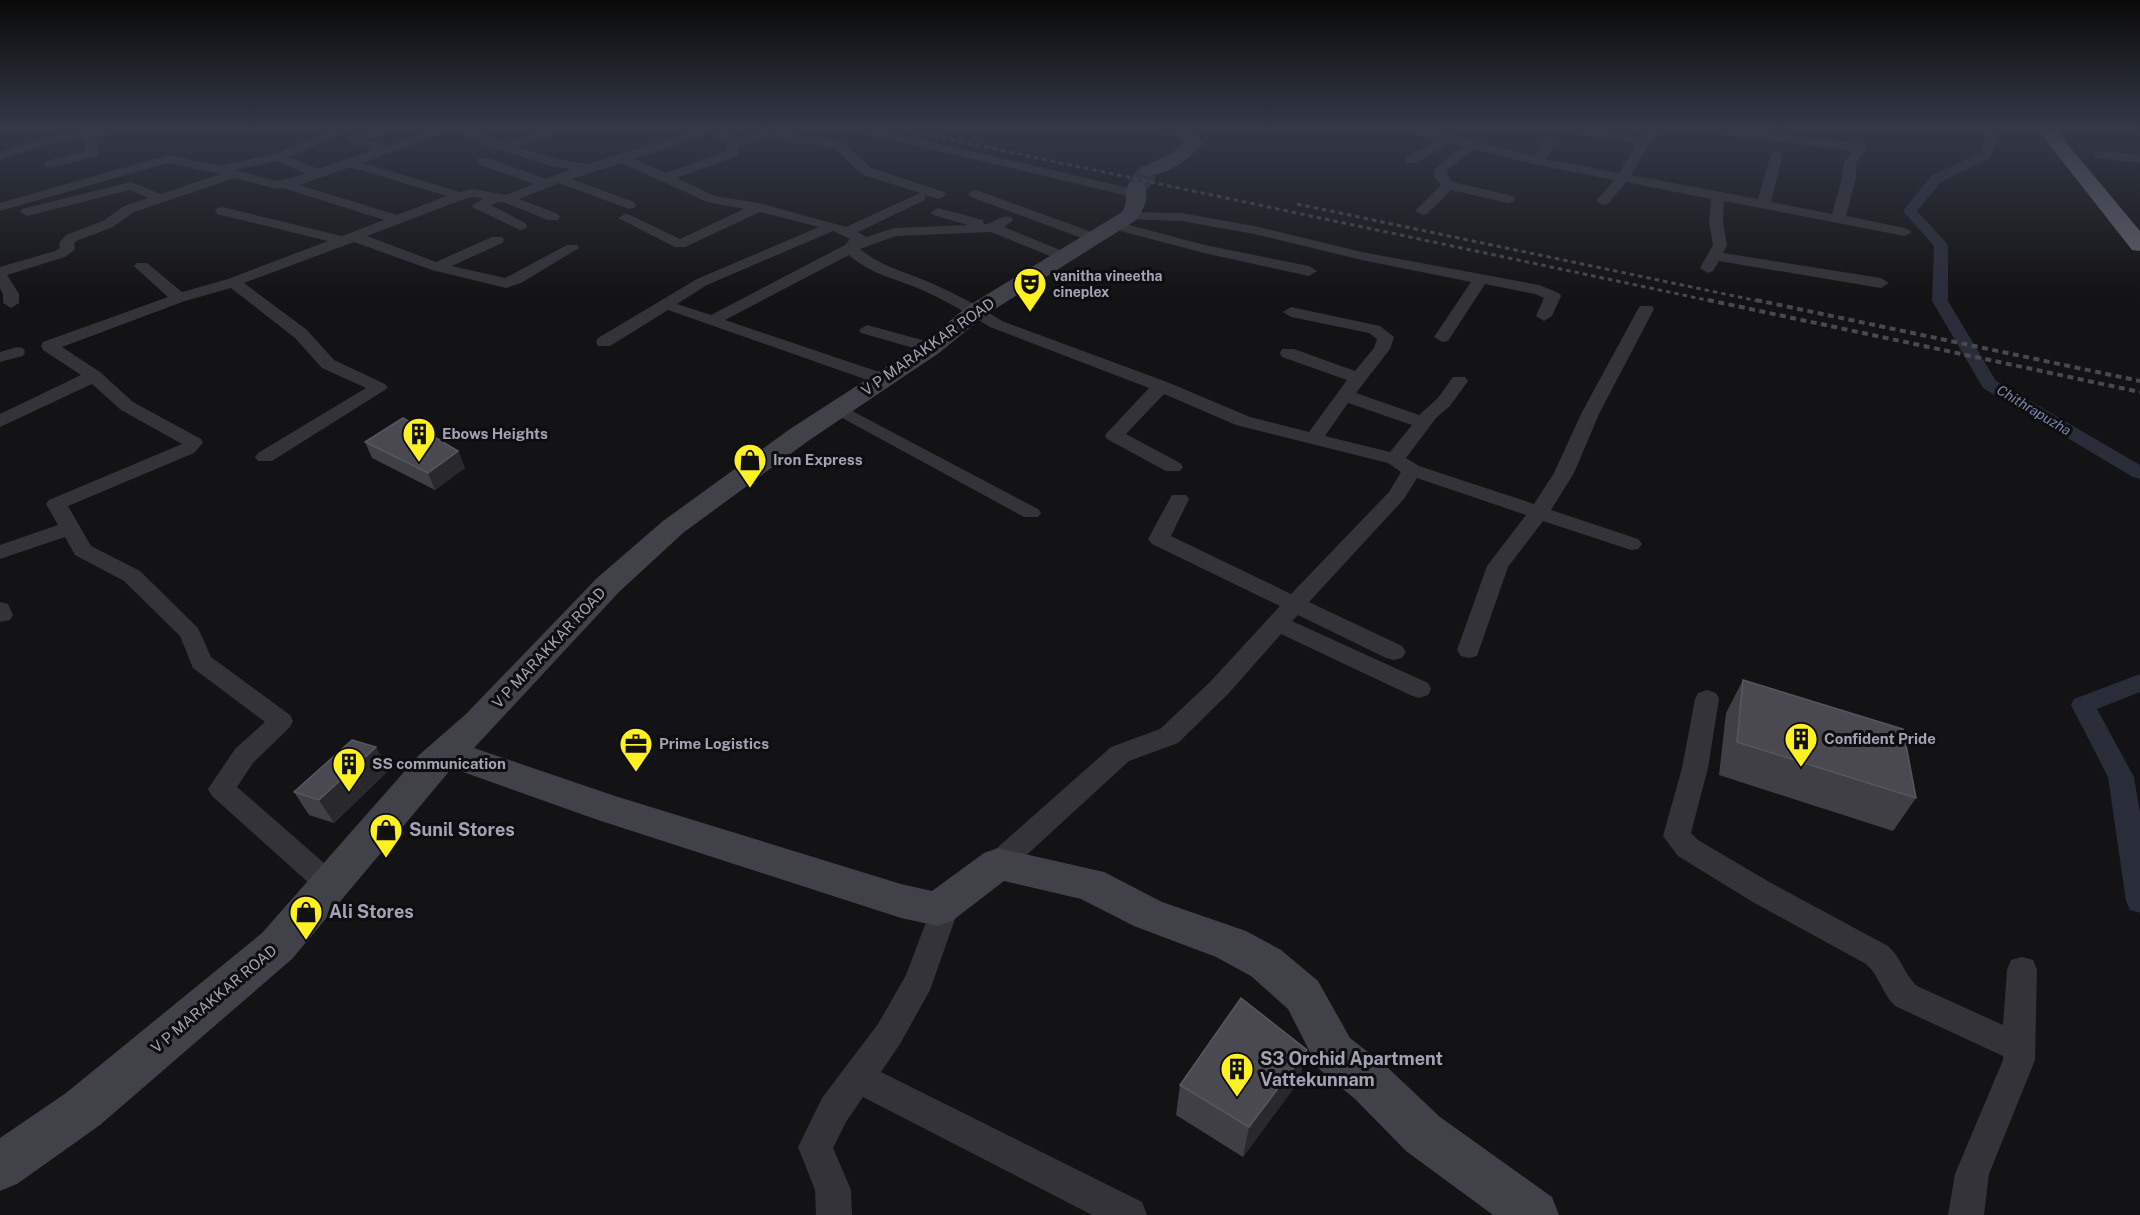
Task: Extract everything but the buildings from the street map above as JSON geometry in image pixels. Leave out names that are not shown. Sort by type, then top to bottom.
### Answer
[{"type":"highway","points":[[2092,186],[2140,245]]},
{"type":"street","points":[[0,207],[75,186]]},
{"type":"street","points":[[0,219],[131,186],[161,198]]},
{"type":"street","points":[[11,303],[11,294],[0,274],[60,254],[68,249],[66,243],[71,238],[108,224],[129,209],[198,186]]},
{"type":"street","points":[[289,186],[398,220]]},
{"type":"street","points":[[427,186],[460,196]]},
{"type":"street","points":[[520,226],[478,205],[542,186]]},
{"type":"street","points":[[563,186],[627,212],[680,244],[759,207]]},
{"type":"street","points":[[685,186],[712,199],[759,207],[839,229],[859,238],[850,248]]},
{"type":"street","points":[[911,186],[939,195]]},
{"type":"street","points":[[1060,186],[1181,218],[1289,238],[1362,256],[1481,278],[1552,295],[1544,316]]},
{"type":"street","name":"V P MARAKKAR ROAD","points":[[0,1167],[83,1108],[277,946],[432,765],[478,723],[578,615],[638,556],[672,527],[799,435],[931,348],[976,311],[1065,257],[1147,186]]},
{"type":"street","points":[[1422,211],[1447,186]]},
{"type":"street","points":[[1451,186],[1508,199]]},
{"type":"street","points":[[1603,201],[1616,186]]},
{"type":"street","points":[[1665,186],[1905,232]]},
{"type":"street","points":[[1763,205],[1768,186]]},
{"type":"street","points":[[1838,219],[1847,186]]},
{"type":"street","points":[[330,885],[221,789],[244,756],[281,721],[201,662],[190,633],[132,576],[84,550],[56,504],[187,449],[194,443],[128,406],[94,376],[49,346],[179,298],[233,282],[351,239],[460,196],[473,193],[504,198],[553,217]]},
{"type":"street","points":[[976,194],[1127,205],[1204,249],[1309,271]]},
{"type":"street","points":[[604,342],[702,282],[920,197]]},
{"type":"street","points":[[1719,197],[1716,222],[1720,244],[1711,262],[1881,283]]},
{"type":"street","points":[[222,210],[351,239],[437,267],[506,283],[516,280],[572,248]]},
{"type":"street","points":[[938,212],[993,228],[1065,257]]},
{"type":"street","points":[[714,321],[850,248],[894,232],[993,228],[1013,216]]},
{"type":"street","points":[[437,267],[497,240]]},
{"type":"street","points":[[850,248],[868,264],[925,286],[976,311],[996,324],[1161,386],[1243,422],[1314,439],[1404,465],[1631,544]]},
{"type":"street","points":[[142,266],[179,298]]},
{"type":"street","points":[[1442,337],[1481,278]]},
{"type":"street","points":[[233,282],[301,334],[328,364],[379,388],[265,457]]},
{"type":"street","points":[[675,308],[882,379]]},
{"type":"street","points":[[1469,650],[1498,566],[1539,513],[1564,473],[1590,414],[1646,309]]},
{"type":"street","points":[[1291,312],[1374,329],[1386,337],[1382,349],[1344,395],[1314,439]]},
{"type":"street","points":[[867,330],[931,348]]},
{"type":"street","points":[[0,357],[17,352]]},
{"type":"street","points":[[1288,353],[1357,378]]},
{"type":"street","points":[[0,421],[94,376]]},
{"type":"street","points":[[446,752],[608,808],[901,902],[938,909],[998,864],[1120,754],[1169,736],[1219,688],[1294,604],[1397,495],[1404,465],[1423,423],[1444,402],[1459,381]]},
{"type":"street","points":[[1161,386],[1114,435],[1173,467]]},
{"type":"street","points":[[1344,395],[1423,423]]},
{"type":"street","points":[[839,409],[1031,513]]},
{"type":"street","points":[[1179,499],[1159,539],[1394,652]]},
{"type":"street","points":[[0,552],[70,528]]},
{"type":"street","points":[[1277,623],[1419,688]]},
{"type":"street","points":[[1707,699],[1695,768],[1677,836],[1688,848],[1761,892],[1877,955],[1885,961],[1896,988],[1906,996],[2018,1047]]},
{"type":"street","points":[[998,864],[1090,884],[1148,914],[1231,944],[1266,963],[1303,994],[1334,1053],[1371,1083],[1423,1134],[1534,1215]]},
{"type":"street","points":[[834,1215],[833,1190],[815,1147],[834,1110],[889,1034],[919,980],[947,902]]},
{"type":"street","points":[[1966,1215],[1972,1174],[2019,1060],[2022,970]]},
{"type":"street","points":[[858,1077],[1129,1215]]},
{"type":"waterway","name":"Chithrapuzha","points":[[1931,186],[1910,211],[1941,245],[1940,301],[1989,384],[2140,473]]},
{"type":"waterway","name":"Chithrapuzha","points":[[2140,683],[2083,705],[2121,777],[2140,901]]},
{"type":"railway","points":[[1168,186],[1716,302]]},
{"type":"railway","points":[[1297,204],[1763,302]]},
{"type":"railway","points":[[1708,300],[2140,392]]},
{"type":"railway","points":[[1756,300],[2140,381]]},
{"type":"place","name":"vanitha vineetha cineplex","points":[[1030,313]]},
{"type":"place","name":"Ebows Heights","points":[[419,463]]},
{"type":"place","name":"Iron Express","points":[[750,489]]},
{"type":"place","name":"Confident Pride","points":[[1801,768]]},
{"type":"place","name":"Prime Logistics","points":[[636,773]]},
{"type":"place","name":"SS communication","points":[[349,793]]},
{"type":"place","name":"Sunil Stores","points":[[386,859]]},
{"type":"place","name":"Ali Stores","points":[[306,941]]},
{"type":"place","name":"S3 Orchid Apartment Vattekunnam","points":[[1237,1098]]}]
